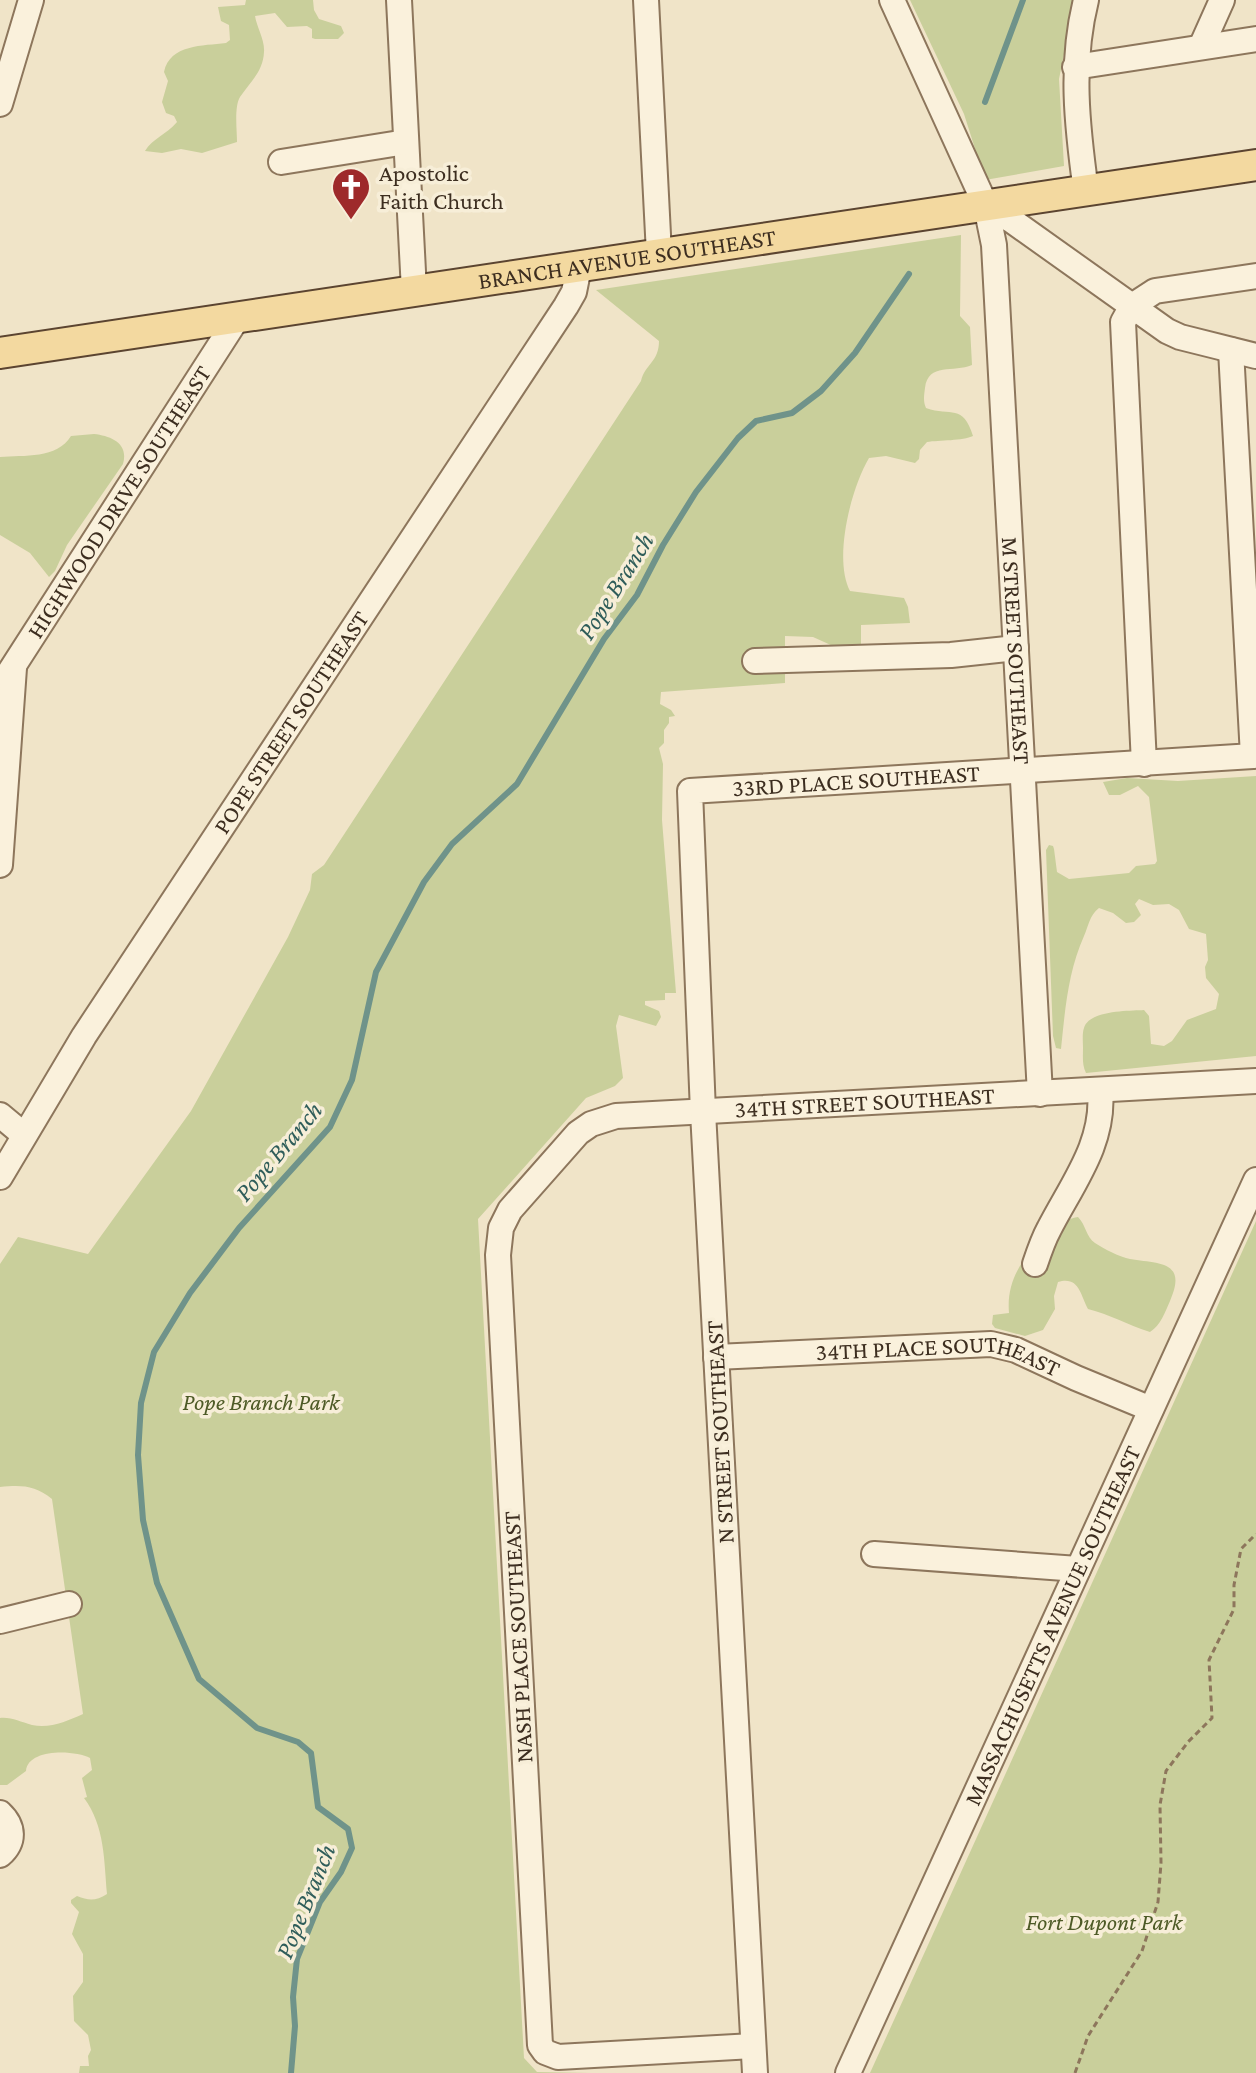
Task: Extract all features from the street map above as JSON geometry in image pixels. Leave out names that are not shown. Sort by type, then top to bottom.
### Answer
[{"type":"main road","name":"BRANCH AVENUE SOUTHEAST","points":[[0,353],[1256,165]]},
{"type":"street","points":[[0,104],[31,0]]},
{"type":"street","points":[[399,0],[414,291]]},
{"type":"street","points":[[646,0],[659,254]]},
{"type":"street","name":"M STREET SOUTHEAST","points":[[892,0],[986,206],[994,245],[1040,1094]]},
{"type":"street","points":[[1086,0],[1075,67],[1075,103],[1086,191]]},
{"type":"street","points":[[1201,47],[1222,0]]},
{"type":"street","points":[[1075,67],[1256,39]]},
{"type":"street","points":[[281,162],[406,142]]},
{"type":"street","points":[[986,206],[1011,220],[1173,334],[1256,356]]},
{"type":"street","name":"POPE STREET SOUTHEAST","points":[[0,1177],[91,1026],[566,306],[574,292],[579,267]]},
{"type":"street","points":[[1144,764],[1123,322],[1132,306],[1155,291],[1256,276]]},
{"type":"street","name":"HIGHWOOD DRIVE SOUTHEAST","points":[[0,687],[238,317]]},
{"type":"street","points":[[1231,350],[1251,636]]},
{"type":"street","name":"33RD PLACE SOUTHEAST","points":[[690,791],[1253,756],[1251,636]]},
{"type":"street","points":[[755,661],[951,655],[1016,648]]},
{"type":"street","points":[[0,865],[15,665]]},
{"type":"street","name":"N STREET SOUTHEAST","points":[[690,791],[703,1112],[755,2073]]},
{"type":"street","name":"34TH STREET SOUTHEAST","points":[[510,1210],[568,1142],[591,1124],[624,1115],[1256,1081]]},
{"type":"street","points":[[1035,1264],[1049,1229],[1094,1145],[1102,1111],[1100,1091]]},
{"type":"street","points":[[0,1115],[24,1135]]},
{"type":"street","name":"MASSACHUSETTS AVENUE SOUTHEAST","points":[[848,2073],[1256,1180]]},
{"type":"street","name":"NASH PLACE SOUTHEAST","points":[[510,1210],[501,1228],[498,1255],[539,2039],[545,2052],[558,2057],[753,2046]]},
{"type":"street","name":"34TH PLACE SOUTHEAST","points":[[716,1357],[991,1344],[1016,1350],[1151,1409]]},
{"type":"street","points":[[874,1554],[1078,1569]]},
{"type":"street","points":[[0,1621],[69,1604]]},
{"type":"street","points":[[0,1813],[9,1822],[11,1834],[9,1845],[0,1855]]},
{"type":"path","points":[[1075,2073],[1088,2036],[1142,1951],[1158,1902],[1160,1805],[1166,1771],[1212,1718],[1209,1660],[1234,1609],[1234,1585],[1241,1549],[1256,1534]]},
{"type":"green space","points":[[246,0],[313,0],[319,19],[341,26],[344,33],[338,39],[315,39],[312,38],[312,29],[307,26],[287,27],[275,13],[255,16],[263,43],[263,59],[259,71],[238,101],[237,142],[202,153],[181,149],[162,153],[145,151],[177,122],[174,116],[166,113],[162,102],[168,81],[164,72],[167,63],[180,51],[230,40],[229,25],[221,21],[218,7],[245,5]]},
{"type":"green space","points":[[910,0],[1075,0],[1059,79],[1064,166],[985,180],[964,114]]},
{"type":"green space","name":"Pope Branch Park","points":[[961,235],[960,316],[970,327],[972,365],[936,371],[927,380],[924,401],[926,408],[960,415],[973,436],[927,442],[915,463],[886,456],[869,458],[856,487],[846,524],[843,561],[850,591],[904,598],[910,623],[861,625],[859,649],[833,646],[813,637],[785,636],[785,683],[661,692],[660,704],[675,716],[669,717],[664,730],[664,743],[659,748],[663,764],[662,820],[676,993],[665,993],[665,1000],[645,1001],[645,1005],[659,1011],[661,1017],[656,1026],[619,1015],[616,1026],[623,1078],[615,1086],[586,1098],[478,1219],[524,2058],[537,2072],[591,2073],[79,2073],[80,2066],[89,2066],[91,2050],[88,2035],[74,2021],[73,1996],[83,1982],[83,1954],[72,1934],[79,1912],[71,1900],[77,1896],[96,1899],[107,1894],[100,1832],[84,1798],[87,1797],[82,1778],[92,1770],[90,1758],[74,1753],[43,1755],[35,1758],[26,1771],[7,1785],[0,1785],[0,1718],[45,1726],[83,1714],[52,1499],[28,1487],[0,1487],[0,1264],[18,1237],[88,1254],[191,1111],[288,937],[310,890],[312,874],[324,865],[641,381],[657,354],[659,341],[596,290]]},
{"type":"green space","points":[[94,434],[112,439],[121,446],[123,464],[67,545],[49,577],[30,553],[0,535],[0,457],[49,452],[71,436]]},
{"type":"green space","points":[[1256,776],[1256,1056],[1086,1073],[1083,1032],[1087,1022],[1093,1018],[1144,1010],[1149,1016],[1151,1044],[1164,1046],[1172,1041],[1187,1020],[1216,1009],[1219,994],[1206,978],[1206,934],[1189,929],[1179,910],[1169,904],[1153,905],[1139,899],[1135,904],[1141,915],[1134,922],[1126,923],[1113,913],[1099,908],[1093,914],[1074,963],[1061,1049],[1056,1048],[1046,850],[1049,845],[1053,846],[1057,872],[1069,879],[1129,873],[1136,866],[1155,864],[1149,797],[1138,786],[1120,795],[1109,795],[1103,782],[1127,778],[1178,781]]},
{"type":"green space","points":[[1078,1217],[1092,1240],[1103,1248],[1126,1258],[1167,1266],[1173,1271],[1175,1288],[1157,1326],[1150,1332],[1088,1309],[1075,1284],[1065,1281],[1058,1282],[1054,1296],[1055,1309],[1043,1330],[1025,1336],[995,1328],[993,1315],[1009,1313],[1010,1289],[1025,1259],[1061,1225]]},
{"type":"green space","name":"Fort Dupont Park","points":[[1256,1221],[1256,2073],[870,2073]]},
{"type":"waterway","name":"Pope Branch","points":[[985,102],[1023,0]]},
{"type":"waterway","name":"Pope Branch","points":[[291,2073],[297,1959],[320,1902],[341,1872],[352,1848],[348,1829],[318,1807],[311,1753],[298,1742],[257,1728],[199,1679],[157,1583],[143,1520],[138,1455],[141,1403],[154,1352],[190,1293],[239,1228],[330,1127],[352,1080],[376,972],[424,882],[452,844],[517,784],[604,639],[637,595],[696,492],[738,438],[756,421],[792,413],[821,391],[855,353],[909,274]]},
{"type":"place","name":"Apostolic Faith Church","points":[[351,221]]}]
